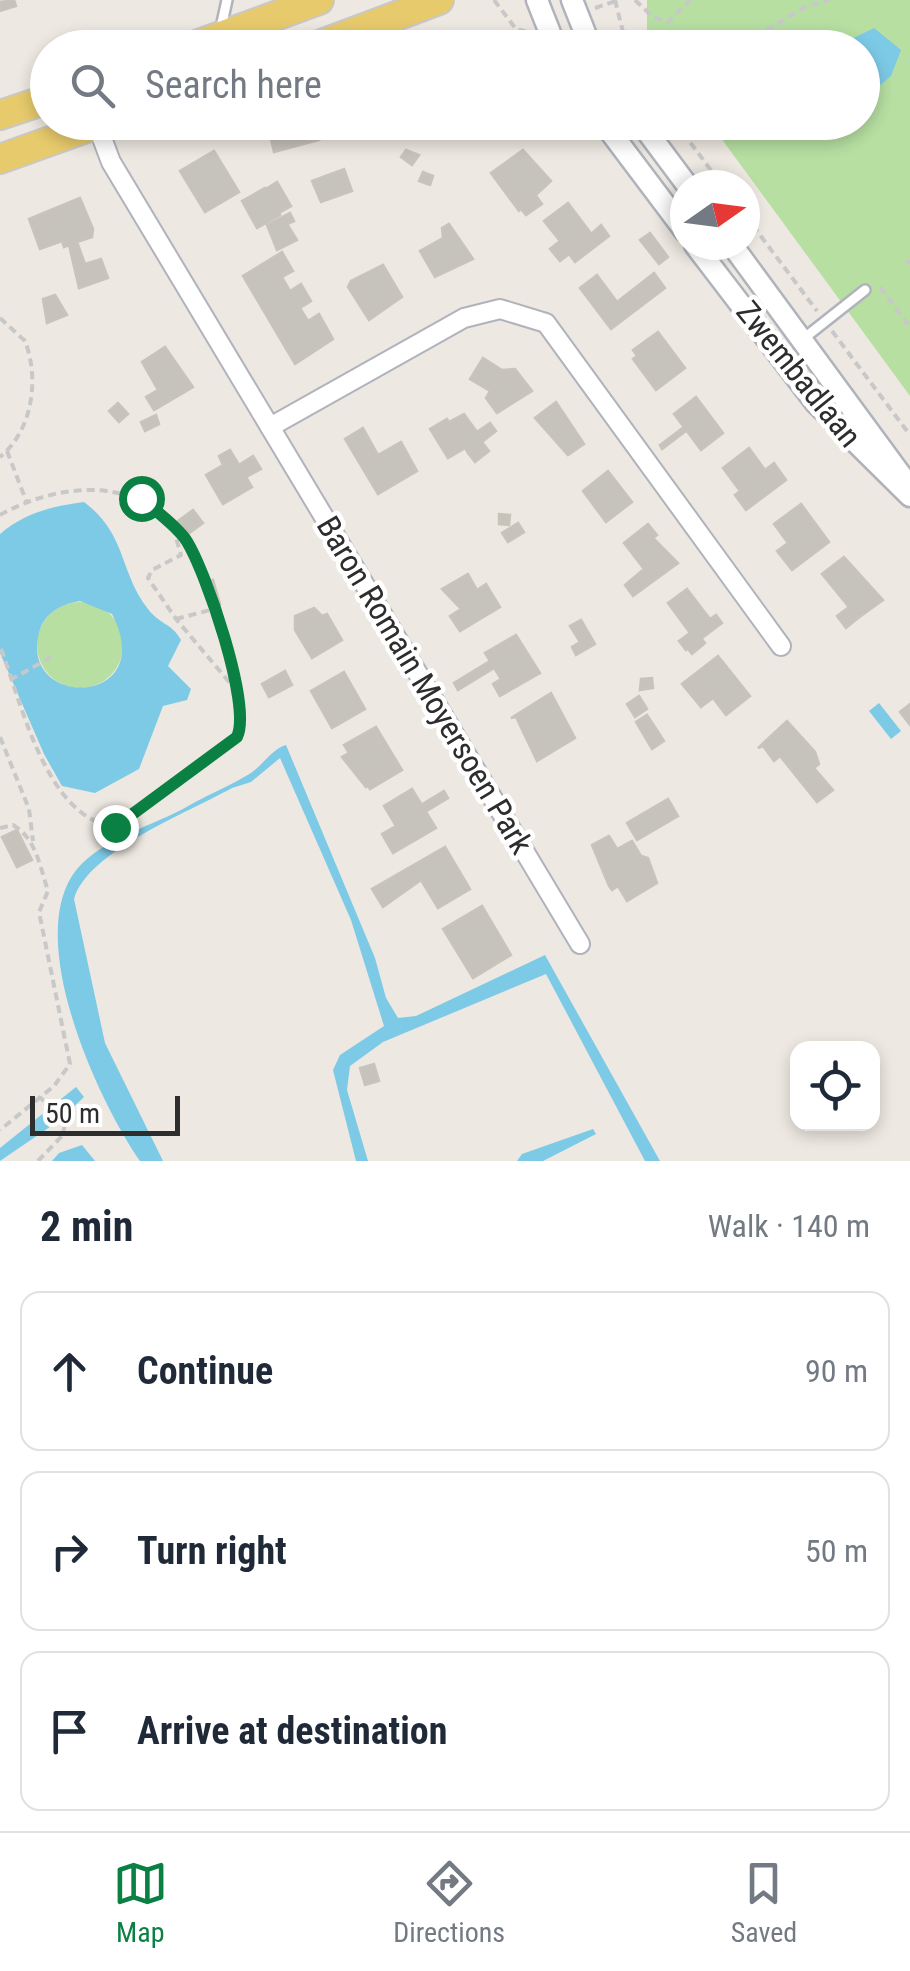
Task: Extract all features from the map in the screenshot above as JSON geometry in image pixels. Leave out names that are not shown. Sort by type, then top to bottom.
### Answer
[{"type":"main road","points":[[236,30],[319,0]]},
{"type":"main road","points":[[359,30],[439,0]]},
{"type":"main road","points":[[0,115],[30,105]]},
{"type":"main road","points":[[0,160],[54,140]]},
{"type":"street","points":[[537,0],[549,30]]},
{"type":"street","points":[[572,0],[584,30]]},
{"type":"street","name":"Baron Romain Moyersoen Park","points":[[104,140],[111,162],[580,944]]},
{"type":"street","name":"Zwembadlaan","points":[[622,140],[670,209]]},
{"type":"street","points":[[653,140],[676,170]]},
{"type":"street","name":"Zwembadlaan","points":[[707,260],[814,402],[910,492]]},
{"type":"street","points":[[719,260],[788,350],[803,339]]},
{"type":"street","name":"Zwembadlaan","points":[[743,260],[910,492]]},
{"type":"street","points":[[270,427],[464,318],[500,309],[546,323],[782,646]]},
{"type":"lane","points":[[220,30],[226,0]]},
{"type":"lane","points":[[803,339],[864,290]]},
{"type":"path","points":[[494,0],[516,29]]},
{"type":"path","points":[[617,0],[623,30]]},
{"type":"path","points":[[635,0],[653,17],[668,22],[690,0]]},
{"type":"path","points":[[768,30],[805,8],[829,0]]},
{"type":"path","points":[[688,140],[711,170]]},
{"type":"path","points":[[876,282],[910,327]]},
{"type":"path","points":[[0,318],[25,342],[30,354],[27,421],[20,439],[0,457]]},
{"type":"path","points":[[7,451],[27,502]]},
{"type":"path","points":[[0,515],[56,494],[106,488],[141,498],[185,538],[214,608],[240,695],[242,727],[237,737],[115,827],[104,826],[66,797],[24,722],[0,646]]},
{"type":"path","points":[[172,527],[181,555],[148,575],[176,619],[240,695]]},
{"type":"path","points":[[176,619],[214,608]]},
{"type":"path","points":[[11,679],[52,656]]},
{"type":"path","points":[[0,737],[29,809],[34,847],[48,891],[39,912],[54,1006],[70,1064],[40,1097],[0,1130]]},
{"type":"path","points":[[0,828],[13,825],[23,830],[34,847]]},
{"type":"path","points":[[38,1161],[62,1136],[65,1125],[40,1097]]},
{"type":"green space","points":[[647,0],[910,0],[910,396],[760,191],[760,170],[744,170],[722,140],[880,140],[880,30],[647,30]]},
{"type":"green space","points":[[72,602],[88,602],[111,614],[120,628],[120,662],[111,676],[88,688],[72,688],[56,681],[44,669],[37,653],[37,637],[44,621],[56,609]]},
{"type":"water","points":[[880,33],[901,50],[891,76],[880,85]]},
{"type":"water","points":[[84,502],[116,540],[132,581],[152,614],[181,640],[168,666],[191,689],[187,700],[163,706],[139,769],[95,793],[62,786],[0,653],[0,534],[50,508]],"holes":[[[80,601],[112,614],[122,645],[118,667],[105,681],[86,687],[66,685],[49,676],[38,658],[39,633],[49,615]]]},
{"type":"water","points":[[879,703],[901,731],[891,739],[869,711]]},
{"type":"water","points":[[286,745],[375,958],[386,998],[398,1018],[416,1016],[545,955],[660,1161],[645,1161],[546,974],[383,1042],[350,1066],[347,1090],[368,1161],[356,1161],[333,1070],[340,1055],[384,1026],[351,920],[280,758],[251,782],[166,821],[118,849],[83,881],[74,899],[105,1043],[163,1161],[140,1161],[105,1099],[72,1018],[58,934],[62,898],[77,869],[101,849],[244,777]]},
{"type":"water","points":[[76,1087],[84,1097],[60,1120],[0,1161],[0,1148]]},
{"type":"water","points":[[593,1129],[596,1134],[543,1161],[517,1161],[522,1154]]},
{"type":"water","points":[[82,1145],[95,1161],[52,1161],[59,1153]]},
{"type":"building","points":[[14,0],[16,6],[0,11],[0,2]]},
{"type":"building","points":[[271,140],[319,140],[274,152]]},
{"type":"building","points":[[406,150],[419,155],[412,165],[401,157]]},
{"type":"building","points":[[523,150],[551,181],[519,211],[491,173]]},
{"type":"building","points":[[214,151],[239,192],[205,212],[180,171]]},
{"type":"building","points":[[344,169],[352,191],[321,202],[312,181]]},
{"type":"building","points":[[423,172],[433,176],[430,185],[419,181]]},
{"type":"building","points":[[277,182],[291,206],[279,213],[266,189]]},
{"type":"building","points":[[265,188],[280,215],[257,228],[242,201]]},
{"type":"building","points":[[537,197],[542,204],[526,215],[521,209]]},
{"type":"building","points":[[80,198],[93,229],[92,237],[77,242],[85,264],[101,259],[108,278],[79,288],[69,245],[64,247],[62,241],[40,249],[29,219]]},
{"type":"building","points":[[568,203],[593,236],[560,261],[550,249],[560,241],[544,221]]},
{"type":"building","points":[[290,213],[294,221],[287,224],[297,240],[277,250],[267,225]]},
{"type":"building","points":[[449,224],[473,259],[435,277],[420,251],[443,238],[442,228]]},
{"type":"building","points":[[601,225],[609,236],[575,262],[569,254]]},
{"type":"building","points":[[650,233],[668,257],[659,264],[640,240]]},
{"type":"building","points":[[282,252],[293,271],[282,277],[290,291],[301,284],[311,301],[300,308],[308,321],[319,314],[333,339],[295,364],[243,276]]},
{"type":"building","points":[[383,265],[402,297],[369,320],[348,287],[351,281]]},
{"type":"building","points":[[654,273],[665,288],[611,329],[580,288],[597,275],[617,302]]},
{"type":"building","points":[[55,295],[67,315],[47,323],[43,299]]},
{"type":"building","points":[[658,332],[685,368],[656,390],[633,359],[637,356],[633,350]]},
{"type":"building","points":[[165,347],[193,387],[154,410],[146,397],[158,390],[142,362]]},
{"type":"building","points":[[483,358],[502,370],[515,369],[532,391],[497,413],[486,398],[490,391],[470,379]]},
{"type":"building","points":[[696,397],[723,433],[701,450],[674,414]]},
{"type":"building","points":[[556,402],[584,444],[568,455],[535,418]]},
{"type":"building","points":[[118,403],[128,414],[119,422],[109,411]]},
{"type":"building","points":[[464,414],[477,432],[490,423],[496,431],[468,453],[449,422]]},
{"type":"building","points":[[156,415],[159,424],[145,431],[141,422]]},
{"type":"building","points":[[447,419],[465,448],[448,458],[430,429]]},
{"type":"building","points":[[684,427],[687,430],[662,449],[660,445]]},
{"type":"building","points":[[363,428],[378,455],[401,442],[417,471],[378,494],[345,439]]},
{"type":"building","points":[[482,442],[489,451],[475,462],[468,453]]},
{"type":"building","points":[[749,448],[765,470],[774,463],[786,480],[746,510],[735,495],[740,491],[723,468]]},
{"type":"building","points":[[230,450],[252,487],[223,504],[206,475],[223,465],[219,456]]},
{"type":"building","points":[[253,456],[261,469],[246,477],[239,465]]},
{"type":"building","points":[[608,471],[632,502],[606,522],[583,491]]},
{"type":"building","points":[[801,504],[829,542],[792,570],[777,551],[788,543],[774,524]]},
{"type":"building","points":[[193,510],[203,523],[188,534],[178,521]]},
{"type":"building","points":[[499,514],[510,515],[509,525],[499,524]]},
{"type":"building","points":[[518,523],[524,532],[508,542],[502,533]]},
{"type":"building","points":[[648,524],[657,535],[653,538],[678,563],[633,596],[625,585],[644,569],[624,543]]},
{"type":"building","points":[[844,557],[883,600],[858,618],[822,574]]},
{"type":"building","points":[[468,574],[477,590],[486,584],[500,607],[460,631],[450,616],[461,609],[442,589]]},
{"type":"building","points":[[213,580],[220,604],[215,605],[208,582]]},
{"type":"building","points":[[687,589],[710,619],[716,615],[722,623],[686,650],[679,641],[690,633],[668,603]]},
{"type":"building","points":[[849,607],[858,618],[846,628],[837,616]]},
{"type":"building","points":[[314,608],[322,616],[327,614],[342,640],[312,658],[295,630],[295,616]]},
{"type":"building","points":[[581,620],[595,644],[576,655],[572,647],[580,642],[570,626]]},
{"type":"building","points":[[516,635],[540,673],[500,696],[493,684],[501,679],[485,653]]},
{"type":"building","points":[[701,638],[705,643],[692,654],[688,649]]},
{"type":"building","points":[[718,656],[750,696],[726,715],[713,698],[701,707],[682,684]]},
{"type":"building","points":[[490,661],[494,668],[458,690],[454,683]]},
{"type":"building","points":[[285,671],[292,685],[269,697],[262,684]]},
{"type":"building","points":[[344,672],[365,709],[332,728],[311,691]]},
{"type":"building","points":[[652,678],[653,688],[640,690],[641,679]]},
{"type":"building","points":[[551,693],[575,738],[537,761],[516,717],[511,718]]},
{"type":"building","points":[[639,696],[647,709],[635,717],[627,704]]},
{"type":"building","points":[[910,704],[910,725],[900,712]]},
{"type":"building","points":[[647,715],[664,741],[652,749],[636,722]]},
{"type":"building","points":[[787,721],[815,752],[819,764],[814,768],[833,790],[817,802],[780,756],[774,761],[763,746],[758,748]]},
{"type":"building","points":[[376,727],[402,770],[370,789],[368,786],[386,775],[382,768],[392,762],[377,736],[349,753],[344,745]]},
{"type":"building","points":[[377,736],[392,762],[382,768],[386,775],[366,787],[342,757]]},
{"type":"building","points":[[412,789],[436,828],[393,853],[382,834],[396,826],[384,806]]},
{"type":"building","points":[[444,791],[448,798],[425,812],[421,805]]},
{"type":"building","points":[[668,799],[678,816],[637,840],[627,823]]},
{"type":"building","points":[[17,830],[32,860],[17,867],[2,837]]},
{"type":"building","points":[[609,836],[617,849],[632,841],[641,856],[648,858],[657,883],[627,901],[618,886],[612,890],[609,886],[592,845]]},
{"type":"building","points":[[445,847],[470,889],[438,908],[421,880],[383,907],[372,889]]},
{"type":"building","points":[[482,906],[511,955],[473,978],[443,929]]},
{"type":"building","points":[[374,1064],[379,1081],[365,1085],[360,1068]]},
{"type":"route","points":[[115,827],[237,737],[242,727],[243,706],[207,584],[185,538],[141,498]]}]
